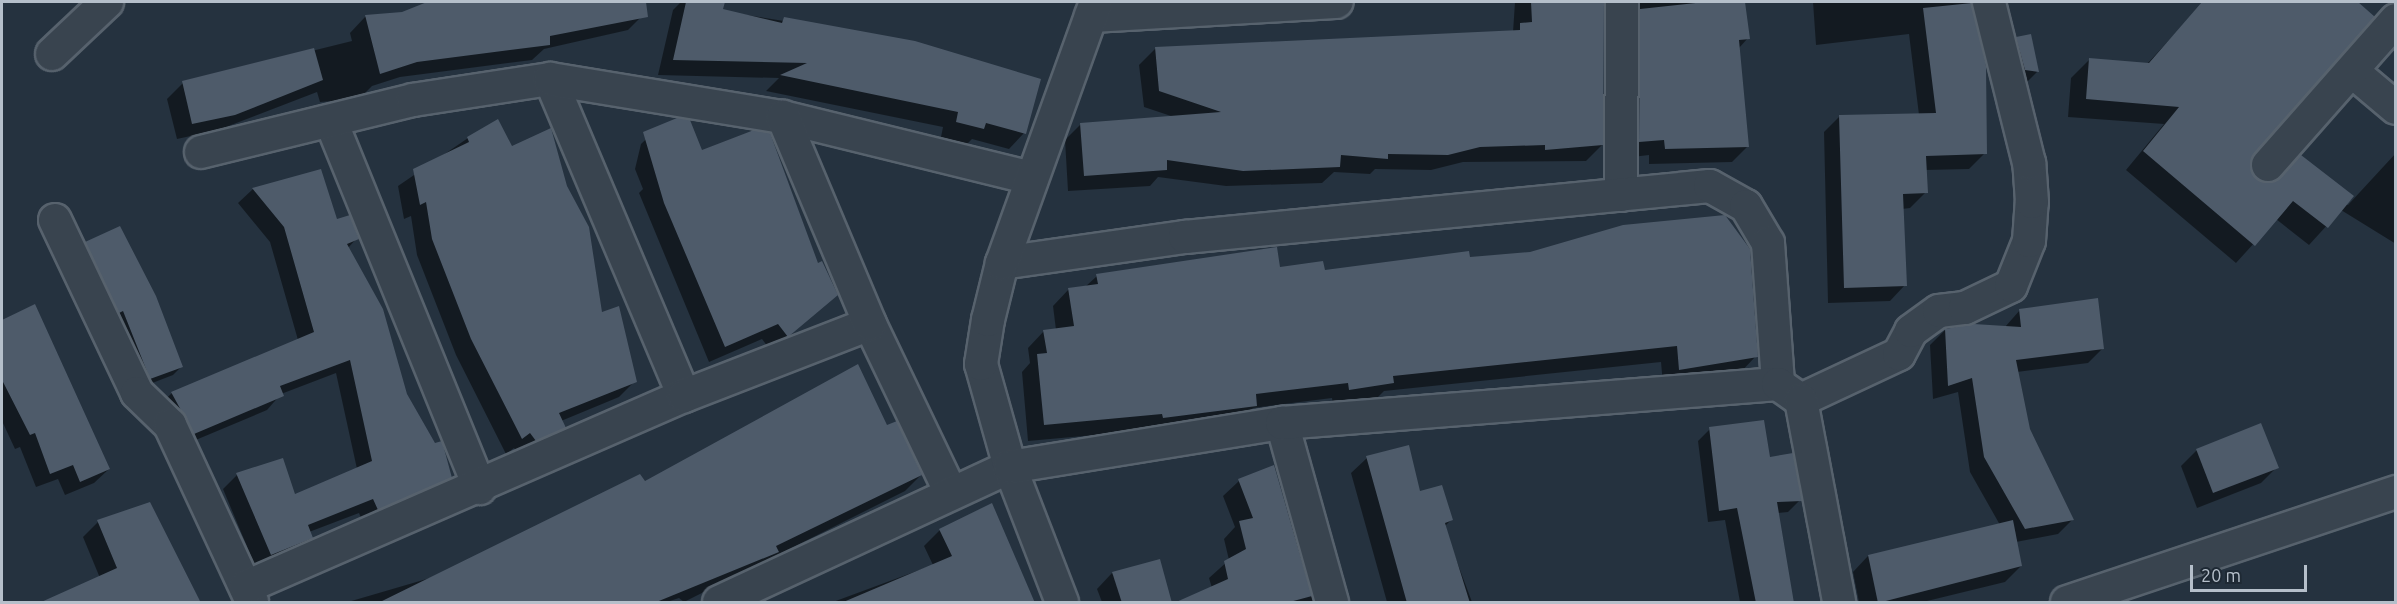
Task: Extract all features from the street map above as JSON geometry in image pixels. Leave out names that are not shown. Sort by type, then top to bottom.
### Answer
[{"type":"street","points":[[52,54],[107,2]]},
{"type":"street","points":[[1062,603],[1010,467],[981,364],[1002,263],[1094,9],[1337,2]]},
{"type":"street","points":[[1621,195],[1622,2]]},
{"type":"street","points":[[719,603],[1010,467],[1282,423],[1790,392],[1899,354],[1911,330],[1939,311],[1965,308],[2011,286],[2029,241],[2031,182],[1989,2]]},
{"type":"street","points":[[2268,165],[2396,20]]},
{"type":"street","points":[[2352,71],[2396,108]]},
{"type":"street","points":[[201,152],[332,124],[413,100],[550,79],[783,117],[1032,178]]},
{"type":"street","points":[[550,79],[684,396]]},
{"type":"street","points":[[783,117],[870,324],[951,493]]},
{"type":"street","points":[[332,124],[480,488]]},
{"type":"street","points":[[1002,263],[1185,237],[1710,186],[1746,206],[1768,243],[1790,392],[1839,603]]},
{"type":"street","points":[[55,220],[137,393],[170,425],[249,595],[684,396],[870,324]]},
{"type":"street","points":[[1282,423],[1332,603]]},
{"type":"street","points":[[2067,603],[2396,492]]},
{"type":"building","points":[[427,2],[646,2],[648,17],[550,36],[550,45],[417,62],[380,74],[365,15],[402,12]]},
{"type":"building","points":[[686,2],[725,2],[723,9],[782,23],[784,17],[915,41],[1041,79],[1026,134],[986,123],[984,129],[956,122],[958,112],[780,75],[807,63],[673,60]]},
{"type":"building","points":[[1531,2],[1604,2],[1603,145],[1545,150],[1545,145],[1480,147],[1448,155],[1388,154],[1388,159],[1341,155],[1340,167],[1243,171],[1167,160],[1167,170],[1084,176],[1080,123],[1221,112],[1159,91],[1155,47],[1520,30],[1520,23],[1532,22]]},
{"type":"building","points":[[1705,2],[1745,2],[1750,39],[1739,40],[1749,147],[1665,149],[1664,140],[1639,142],[1640,9]]},
{"type":"building","points":[[2202,2],[2358,2],[2375,17],[2251,161],[2256,178],[2273,182],[2301,155],[2354,196],[2328,228],[2293,201],[2255,246],[2143,151],[2179,107],[2086,99],[2089,58],[2149,63]]},
{"type":"building","points":[[1972,3],[1986,66],[1987,154],[1926,156],[1928,193],[1903,194],[1907,286],[1844,288],[1839,115],[1936,113],[1923,8]]},
{"type":"building","points":[[2031,34],[2039,72],[2025,70],[2016,37]]},
{"type":"building","points":[[314,48],[323,80],[235,115],[192,124],[182,81]]},
{"type":"building","points":[[677,118],[690,120],[702,150],[754,130],[770,133],[818,263],[822,261],[838,295],[788,337],[778,324],[725,347],[664,203],[643,132]]},
{"type":"building","points":[[498,119],[512,146],[551,128],[567,186],[589,227],[602,312],[619,306],[637,382],[559,413],[566,428],[536,441],[530,433],[522,439],[471,339],[432,239],[426,202],[420,205],[413,169],[469,142],[467,137]]},
{"type":"building","points":[[321,169],[337,219],[350,215],[359,239],[347,244],[383,309],[407,394],[435,443],[442,441],[452,478],[378,510],[373,499],[308,525],[313,538],[271,555],[236,473],[283,458],[295,494],[372,461],[350,360],[280,386],[284,396],[194,434],[171,392],[314,332],[284,227],[252,188]]},
{"type":"building","points":[[1725,215],[1750,249],[1758,357],[1679,370],[1677,346],[1393,376],[1394,383],[1349,390],[1348,383],[1256,394],[1257,406],[1163,418],[1162,414],[1044,425],[1037,354],[1047,353],[1043,330],[1074,326],[1068,288],[1098,284],[1096,274],[1277,247],[1280,267],[1323,261],[1325,270],[1469,251],[1470,257],[1530,252],[1623,225]]},
{"type":"building","points":[[120,226],[156,296],[183,367],[150,379],[123,311],[119,313],[85,242]]},
{"type":"building","points":[[2098,298],[2104,349],[2016,360],[2030,429],[2074,520],[2025,529],[1984,457],[1972,378],[1948,386],[1945,329],[1974,324],[2021,327],[2019,309]]},
{"type":"building","points":[[35,304],[110,469],[80,482],[73,465],[50,474],[35,433],[30,435],[2,380],[2,320]]},
{"type":"building","points":[[858,364],[887,425],[897,421],[922,475],[776,546],[779,552],[654,603],[378,603],[640,474],[645,481]]},
{"type":"building","points":[[1764,420],[1770,457],[1793,453],[1802,501],[1777,502],[1794,603],[1756,603],[1737,508],[1719,511],[1709,427]]},
{"type":"building","points":[[2261,423],[2279,468],[2213,493],[2196,449]]},
{"type":"building","points":[[1409,445],[1420,491],[1442,485],[1453,520],[1445,523],[1470,603],[1407,603],[1366,456]]},
{"type":"building","points":[[1274,465],[1312,596],[1286,603],[1174,603],[1228,579],[1224,561],[1246,549],[1239,521],[1253,518],[1238,479]]},
{"type":"building","points":[[150,502],[201,603],[39,603],[117,568],[97,520]]},
{"type":"building","points":[[992,503],[1035,603],[841,603],[952,556],[939,529]]},
{"type":"building","points":[[2013,520],[2022,566],[1878,603],[1868,555]]},
{"type":"building","points":[[1160,559],[1172,603],[1122,603],[1112,572]]}]
